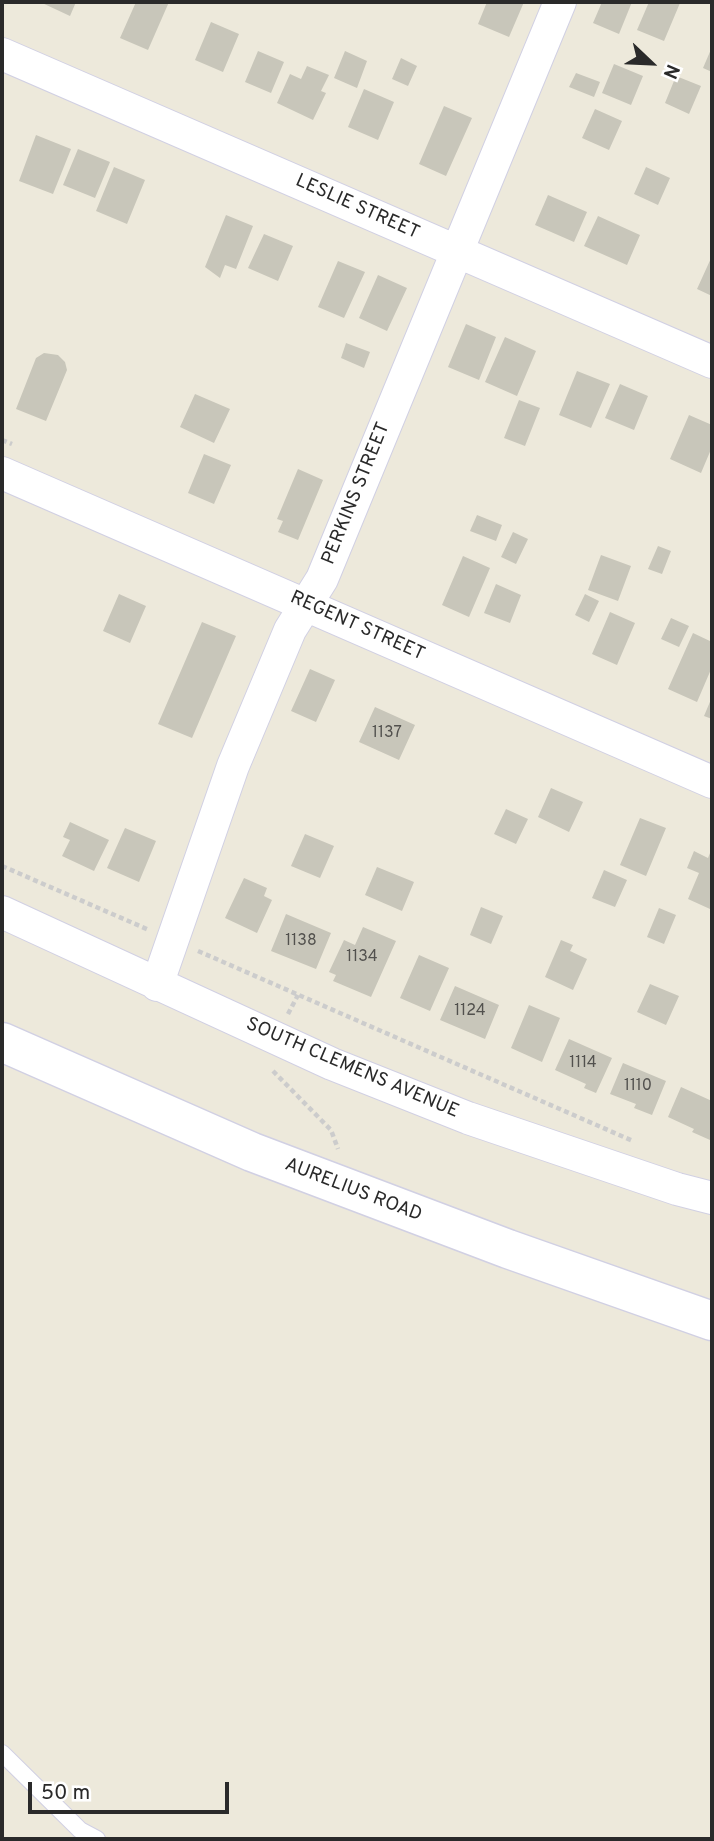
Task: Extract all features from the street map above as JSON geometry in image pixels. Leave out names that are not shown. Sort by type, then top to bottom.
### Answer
[{"type":"street","name":"PERKINS STREET","points":[[156,985],[233,766],[290,630],[322,579],[560,2]]},
{"type":"street","name":"LESLIE STREET","points":[[2,54],[712,362]]},
{"type":"street","name":"REGENT STREET","points":[[2,473],[712,782]]},
{"type":"street","name":"SOUTH CLEMENS AVENUE","points":[[2,912],[332,1064],[456,1113],[677,1189],[712,1198]]},
{"type":"street","name":"AURELIUS ROAD","points":[[2,1042],[252,1152],[508,1249],[712,1321]]},
{"type":"lane","points":[[2,1753],[80,1830],[97,1839]]},
{"type":"path","points":[[2,866],[637,1142]]},
{"type":"building","points":[[40,2],[76,2],[70,16]]},
{"type":"building","points":[[136,2],[169,2],[148,50],[120,38]]},
{"type":"building","points":[[487,2],[524,2],[509,37],[478,24]]},
{"type":"building","points":[[602,2],[632,2],[619,34],[593,23]]},
{"type":"building","points":[[649,2],[680,3],[664,41],[637,30]]},
{"type":"building","points":[[211,22],[239,34],[223,72],[195,60]]},
{"type":"building","points":[[712,47],[712,72],[703,68]]},
{"type":"building","points":[[258,51],[284,62],[271,93],[245,82]]},
{"type":"building","points":[[345,51],[367,61],[357,88],[334,78]]},
{"type":"building","points":[[401,58],[417,66],[408,86],[392,79]]},
{"type":"building","points":[[614,64],[643,76],[631,105],[602,93]]},
{"type":"building","points":[[307,66],[329,75],[321,91],[326,93],[313,120],[277,103],[290,74],[301,79]]},
{"type":"building","points":[[576,73],[600,82],[594,97],[569,87]]},
{"type":"building","points":[[676,76],[701,86],[689,114],[665,103]]},
{"type":"building","points":[[364,89],[394,102],[378,140],[348,127]]},
{"type":"building","points":[[444,106],[472,118],[446,176],[419,164]]},
{"type":"building","points":[[595,109],[622,121],[609,150],[582,138]]},
{"type":"building","points":[[36,135],[71,149],[53,194],[19,181]]},
{"type":"building","points":[[78,149],[110,162],[95,198],[63,185]]},
{"type":"building","points":[[114,167],[145,180],[127,224],[96,211]]},
{"type":"building","points":[[646,167],[670,178],[658,205],[634,194]]},
{"type":"building","points":[[548,195],[587,212],[574,242],[535,225]]},
{"type":"building","points":[[226,215],[253,226],[236,269],[225,265],[220,278],[205,267]]},
{"type":"building","points":[[598,216],[640,235],[627,265],[584,246]]},
{"type":"building","points":[[264,234],[293,246],[278,281],[248,268]]},
{"type":"building","points":[[712,256],[712,296],[697,289]]},
{"type":"building","points":[[338,261],[365,272],[344,318],[318,307]]},
{"type":"building","points":[[378,275],[407,288],[387,331],[359,318]]},
{"type":"building","points":[[466,324],[496,337],[479,380],[448,367]]},
{"type":"building","points":[[505,337],[536,351],[517,396],[485,382]]},
{"type":"building","points":[[346,343],[370,352],[364,368],[341,358]]},
{"type":"building","points":[[44,353],[58,355],[65,362],[67,370],[46,421],[16,409],[36,358]]},
{"type":"building","points":[[577,371],[610,384],[591,428],[559,415]]},
{"type":"building","points":[[620,384],[648,396],[634,430],[605,418]]},
{"type":"building","points":[[195,394],[230,409],[214,443],[180,427]]},
{"type":"building","points":[[519,400],[540,408],[525,446],[504,438]]},
{"type":"building","points":[[689,415],[712,425],[712,447],[701,473],[670,459]]},
{"type":"building","points":[[204,454],[231,465],[214,504],[188,493]]},
{"type":"building","points":[[298,469],[323,480],[298,540],[278,532],[283,521],[277,519]]},
{"type":"building","points":[[477,515],[502,525],[496,541],[470,531]]},
{"type":"building","points":[[513,532],[528,539],[516,564],[501,557]]},
{"type":"building","points":[[658,546],[671,551],[662,574],[648,569]]},
{"type":"building","points":[[601,555],[631,566],[618,601],[588,590]]},
{"type":"building","points":[[463,556],[490,568],[469,617],[442,605]]},
{"type":"building","points":[[496,584],[521,595],[510,623],[484,613]]},
{"type":"building","points":[[119,594],[146,606],[130,643],[103,631]]},
{"type":"building","points":[[585,594],[599,601],[589,622],[575,615]]},
{"type":"building","points":[[610,612],[635,623],[617,665],[592,654]]},
{"type":"building","points":[[671,618],[689,626],[679,647],[661,639]]},
{"type":"building","points":[[202,622],[236,636],[192,738],[158,724]]},
{"type":"building","points":[[693,633],[712,642],[712,667],[697,702],[668,689]]},
{"type":"building","points":[[310,669],[335,680],[316,722],[291,711]]},
{"type":"building","points":[[712,697],[712,719],[704,716]]},
{"type":"building","points":[[375,707],[415,725],[399,760],[359,742]]},
{"type":"building","points":[[551,788],[583,802],[569,832],[538,817]]},
{"type":"building","points":[[506,809],[528,819],[516,844],[494,834]]},
{"type":"building","points":[[640,818],[666,828],[646,876],[620,865]]},
{"type":"building","points":[[70,822],[109,840],[94,871],[62,856],[70,840],[63,837]]},
{"type":"building","points":[[125,828],[156,841],[139,882],[107,868]]},
{"type":"building","points":[[305,834],[334,846],[320,878],[291,866]]},
{"type":"building","points":[[712,848],[710,909],[688,899],[699,873],[687,868],[694,851],[708,858]]},
{"type":"building","points":[[377,867],[414,882],[402,911],[365,895]]},
{"type":"building","points":[[604,870],[627,880],[615,907],[592,898]]},
{"type":"building","points":[[244,878],[267,888],[264,896],[272,900],[257,933],[225,918]]},
{"type":"building","points":[[481,907],[503,916],[491,944],[470,935]]},
{"type":"building","points":[[659,908],[676,915],[664,944],[647,937]]},
{"type":"building","points":[[286,914],[331,933],[316,969],[271,951]]},
{"type":"building","points":[[363,927],[396,941],[371,997],[333,981],[336,975],[329,972],[344,940],[355,945]]},
{"type":"building","points":[[561,940],[573,945],[570,951],[587,959],[573,990],[545,977]]},
{"type":"building","points":[[419,955],[449,968],[430,1011],[400,998]]},
{"type":"building","points":[[650,984],[679,996],[666,1025],[637,1012]]},
{"type":"building","points":[[455,986],[499,1005],[485,1039],[440,1020]]},
{"type":"building","points":[[529,1005],[560,1018],[542,1062],[511,1048]]},
{"type":"building","points":[[569,1039],[612,1058],[596,1093],[584,1088],[586,1084],[555,1070]]},
{"type":"building","points":[[623,1063],[666,1081],[652,1115],[634,1108],[636,1104],[610,1094]]},
{"type":"building","points":[[681,1087],[712,1101],[710,1140],[668,1117]]}]
